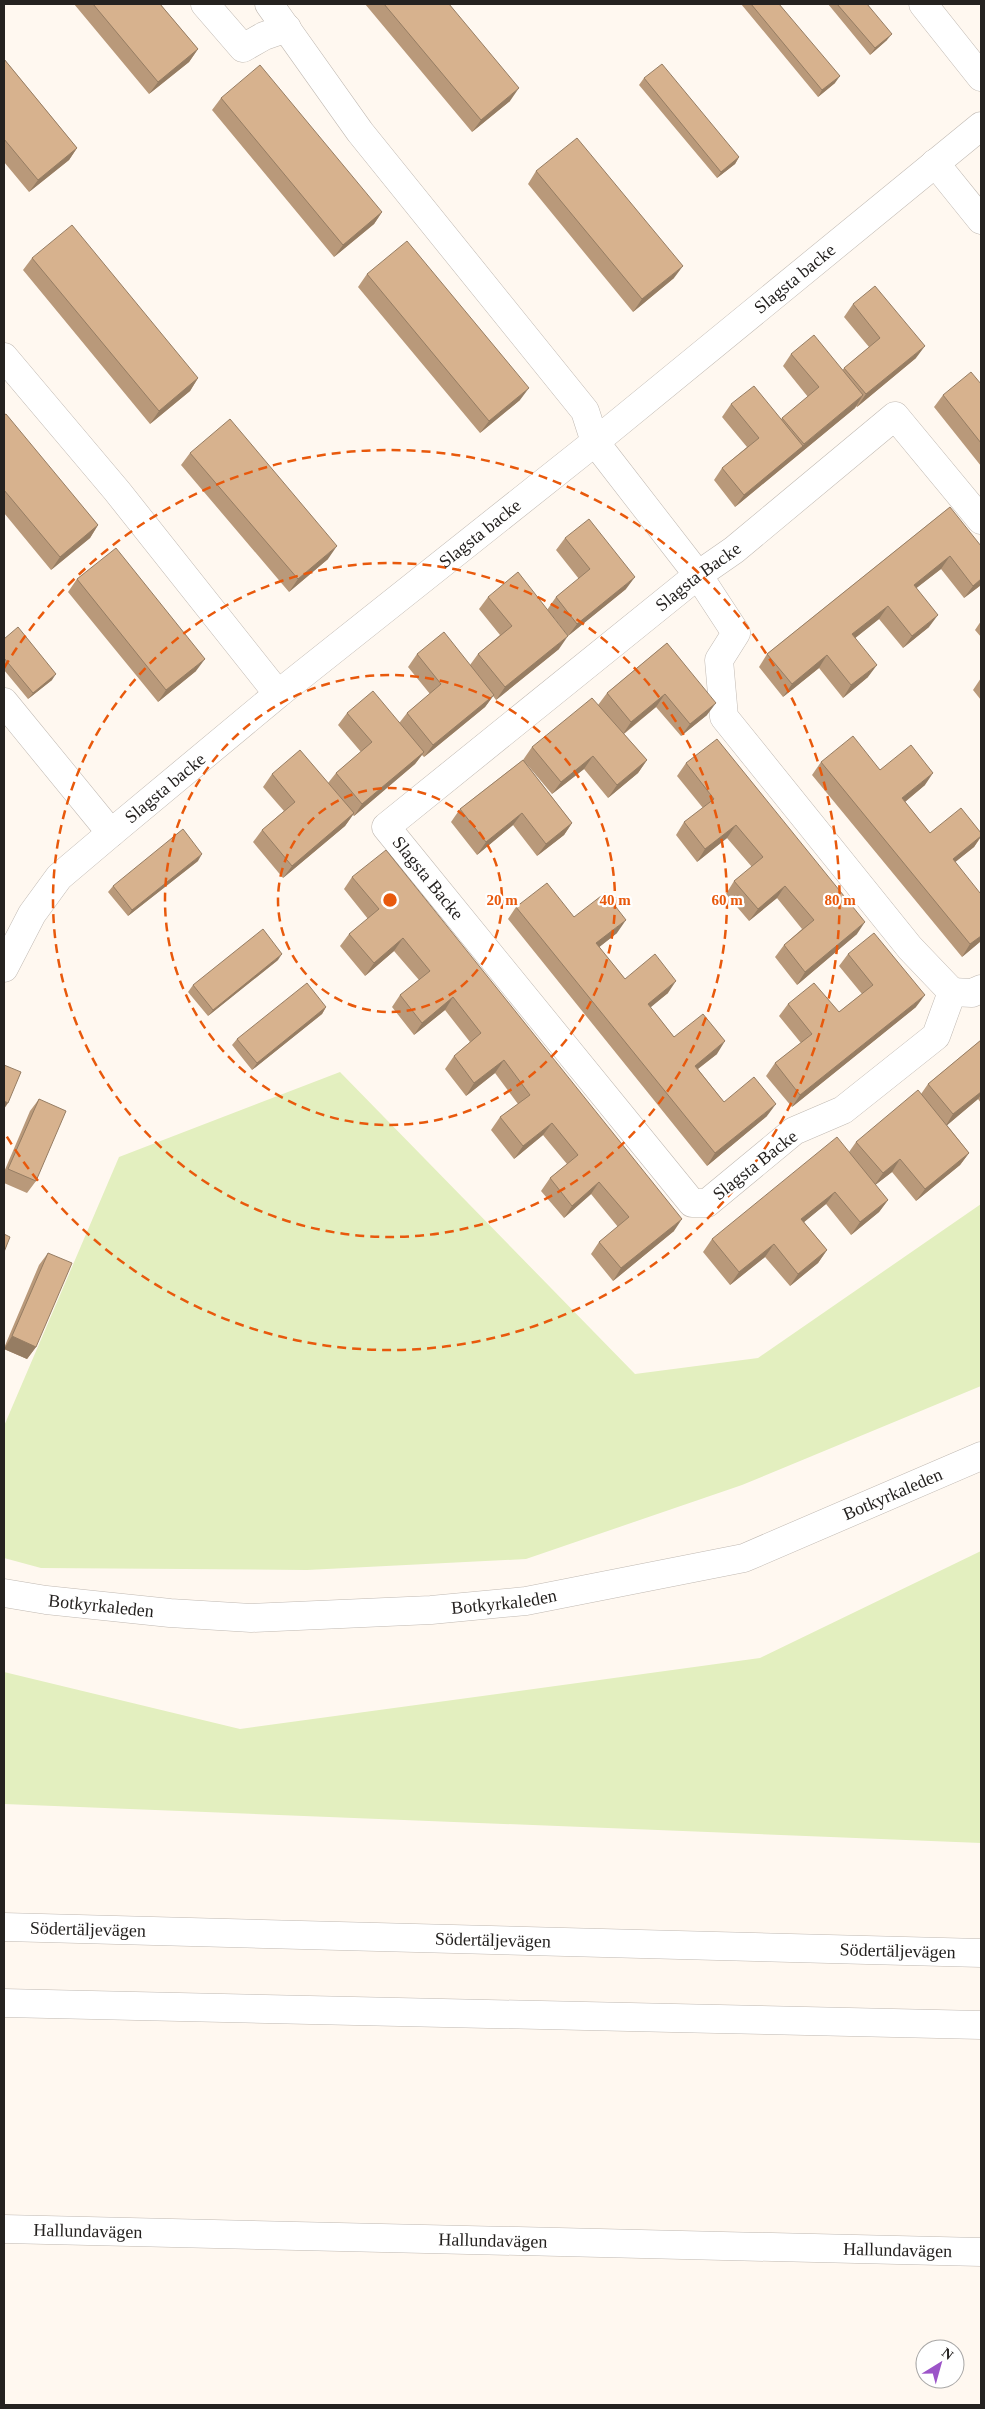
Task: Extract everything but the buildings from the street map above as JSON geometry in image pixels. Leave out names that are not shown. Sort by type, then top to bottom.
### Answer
[{"type":"main road","points":[[205,4],[243,48],[264,36],[287,28]]},
{"type":"main road","points":[[269,4],[360,132],[585,411],[595,442],[698,575],[736,633],[718,660],[724,717],[910,948],[952,992],[972,993],[981,989]]},
{"type":"main road","points":[[924,4],[981,77]]},
{"type":"main road","name":"Slagsta backe","points":[[4,966],[32,914],[59,877],[278,694],[595,442],[981,126]]},
{"type":"main road","points":[[935,163],[981,220]]},
{"type":"main road","points":[[4,357],[117,490],[278,694]]},
{"type":"main road","name":"Slagsta Backe","points":[[952,992],[936,1036],[843,1110],[794,1131],[707,1203],[692,1203],[386,827],[698,575],[734,550],[895,416],[981,520]]},
{"type":"main road","points":[[4,702],[111,833]]},
{"type":"main road","name":"Botkyrkaleden","points":[[4,1593],[46,1600],[170,1613],[251,1618],[421,1610],[526,1601],[744,1558],[981,1456]]},
{"type":"main road","name":"Södertäljevägen","points":[[4,1927],[981,1952]]},
{"type":"main road","points":[[4,2003],[981,2025]]},
{"type":"main road","name":"Hallundavägen","points":[[4,2230],[981,2252]]},
{"type":"green space","points":[[340,1072],[635,1374],[758,1358],[981,1204],[981,1386],[742,1485],[526,1559],[307,1570],[41,1568],[4,1558],[4,1426],[119,1157]]},
{"type":"green space","points":[[981,1551],[981,1843],[4,1804],[4,1672],[240,1729],[760,1658]]}]
